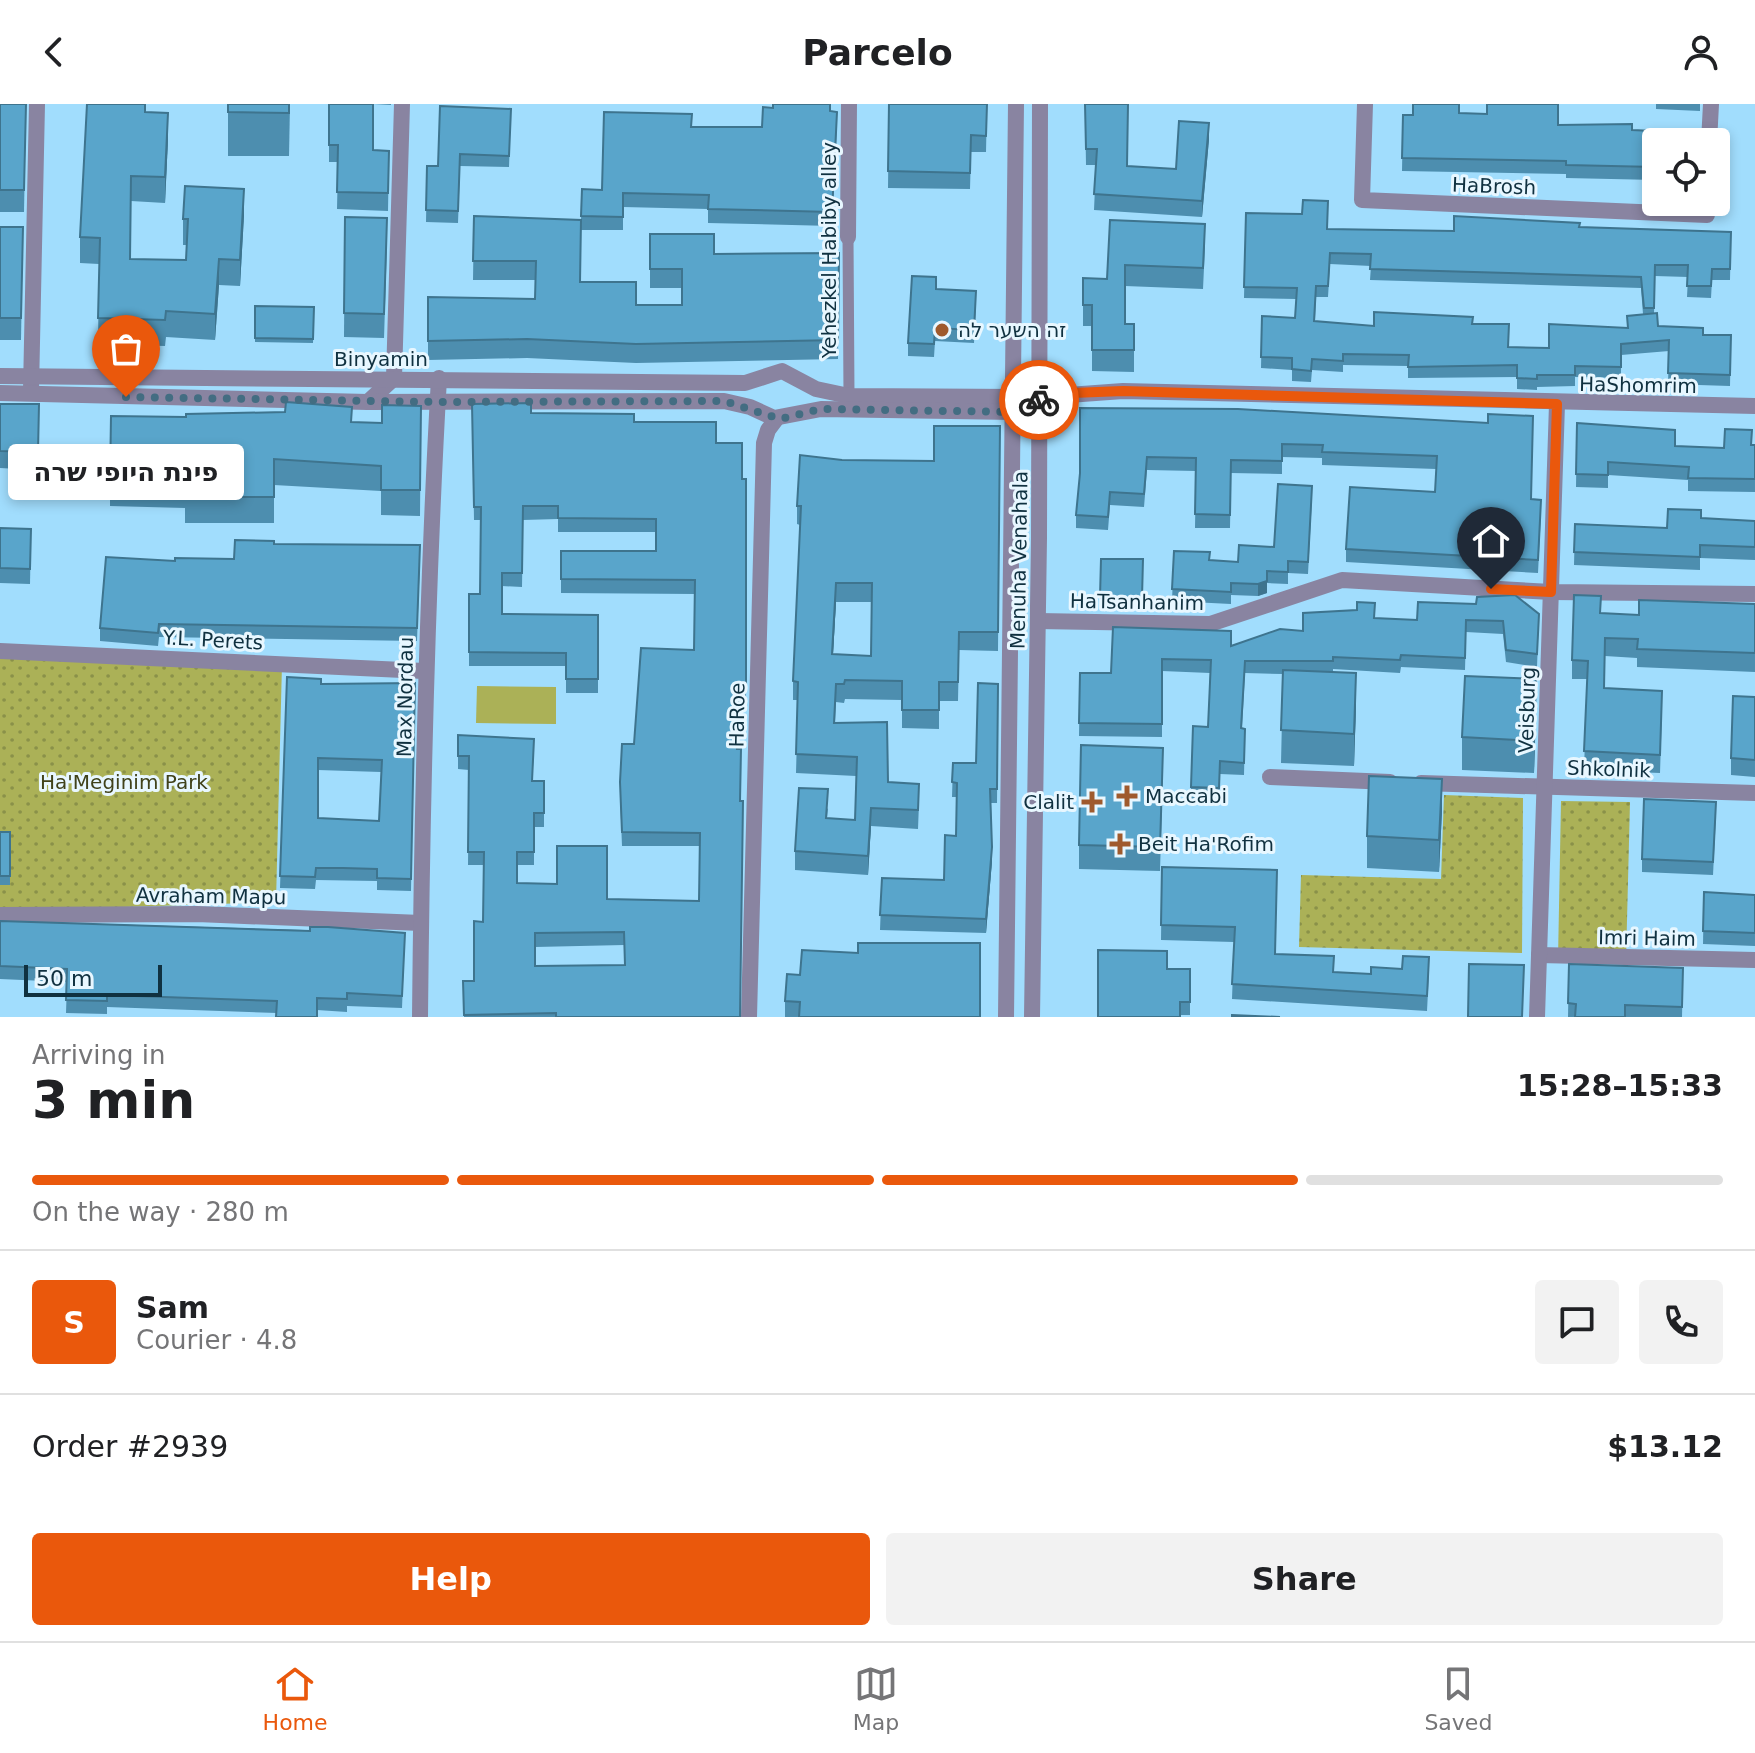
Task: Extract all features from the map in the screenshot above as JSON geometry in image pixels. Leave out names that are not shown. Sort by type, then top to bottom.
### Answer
[{"type":"street","points":[[31,386],[37,104]]},
{"type":"street","points":[[368,402],[394,378],[402,104]]},
{"type":"street","name":"Yehezkel Habiby alley","points":[[849,104],[849,396]]},
{"type":"street","name":"Menuha Venahala","points":[[1006,1017],[1016,404],[1016,104]]},
{"type":"street","name":"Menuha Venahala","points":[[1032,1017],[1041,397],[1040,104]]},
{"type":"street","name":"HaBrosh","points":[[1365,104],[1362,200],[1642,212]]},
{"type":"street","points":[[1710,128],[1711,104]]},
{"type":"street","points":[[782,371],[795,378],[802,400],[778,415],[754,391],[762,377],[782,371]]},
{"type":"street","name":"Binyamin","points":[[0,376],[31,386],[368,402],[724,401],[778,415],[821,409],[1016,404],[1041,397]]},
{"type":"street","name":"Binyamin","points":[[0,393],[31,386],[235,381],[439,378],[745,383],[762,377]]},
{"type":"street","name":"Max Nordau","points":[[420,1017],[424,671],[439,378]]},
{"type":"street","name":"Binyamin","points":[[795,378],[816,389],[849,396],[1016,404]]},
{"type":"street","name":"HaShomrim","points":[[1041,397],[1123,391],[1557,404],[1755,406]]},
{"type":"street","name":"Veisburg","points":[[1537,1017],[1557,404]]},
{"type":"street","name":"HaRoe","points":[[749,1017],[764,443],[778,415]]},
{"type":"street","name":"HaTsanhanim","points":[[1038,621],[1210,624],[1342,580],[1551,592],[1755,594]]},
{"type":"street","name":"Y.L. Perets","points":[[0,651],[424,671]]},
{"type":"street","name":"Shkolnik","points":[[1270,777],[1755,793]]},
{"type":"street","name":"Avraham Mapu","points":[[0,915],[197,914],[421,923]]},
{"type":"street","name":"Imri Haim","points":[[1539,955],[1755,960]]},
{"type":"green space","name":"Ha'Meginim Park","points":[[0,651],[282,664],[276,902],[0,911]]},
{"type":"green space","points":[[477,686],[556,687],[556,724],[476,723]]},
{"type":"green space","points":[[1444,795],[1523,798],[1522,953],[1299,947],[1301,875],[1441,879]]},
{"type":"green space","points":[[1561,801],[1630,802],[1626,960],[1558,959]]},
{"type":"building","points":[[0,104],[26,104],[24,190],[0,190]]},
{"type":"building","points":[[87,104],[145,104],[145,112],[168,113],[165,177],[131,176],[130,259],[186,260],[188,219],[183,219],[185,186],[244,189],[240,260],[219,259],[215,314],[166,311],[165,320],[98,318],[100,238],[80,237]]},
{"type":"building","points":[[228,104],[289,104],[289,113],[228,112]]},
{"type":"building","points":[[329,104],[373,104],[373,150],[389,151],[388,193],[337,192],[338,145],[329,145]]},
{"type":"building","points":[[773,104],[830,104],[830,111],[837,112],[832,212],[708,209],[709,195],[623,193],[623,217],[581,216],[582,189],[602,190],[604,112],[692,114],[691,127],[762,127],[763,107],[773,108]]},
{"type":"building","points":[[889,104],[987,104],[986,136],[971,135],[970,173],[888,171]]},
{"type":"building","points":[[1085,104],[1128,104],[1127,166],[1176,169],[1179,121],[1209,123],[1202,201],[1094,194],[1097,149],[1086,149]]},
{"type":"building","points":[[1413,104],[1459,104],[1459,113],[1487,114],[1487,104],[1558,104],[1558,125],[1632,124],[1632,130],[1642,130],[1642,167],[1566,165],[1566,161],[1402,158],[1403,115],[1413,115]]},
{"type":"building","points":[[440,106],[511,109],[509,156],[460,154],[458,211],[426,210],[427,166],[438,166]]},
{"type":"building","points":[[1303,200],[1328,201],[1327,229],[1454,231],[1454,216],[1580,223],[1579,227],[1731,232],[1730,269],[1712,269],[1711,286],[1687,286],[1688,265],[1655,265],[1654,308],[1644,308],[1641,277],[1370,269],[1371,254],[1330,253],[1328,286],[1316,286],[1314,321],[1374,326],[1374,312],[1473,317],[1472,324],[1509,324],[1508,347],[1549,348],[1549,324],[1628,328],[1627,316],[1657,313],[1658,326],[1703,328],[1703,335],[1731,335],[1730,375],[1668,373],[1669,340],[1621,344],[1621,367],[1575,366],[1575,375],[1537,375],[1537,379],[1517,378],[1517,365],[1408,367],[1409,355],[1343,354],[1343,361],[1312,359],[1311,371],[1292,369],[1292,358],[1261,357],[1262,316],[1295,318],[1297,288],[1244,287],[1246,213],[1302,214]]},
{"type":"building","points":[[474,216],[581,220],[580,282],[636,282],[636,305],[682,305],[682,269],[650,269],[650,234],[714,234],[714,254],[839,253],[838,340],[636,344],[527,339],[428,341],[428,297],[535,299],[536,261],[473,261]]},
{"type":"building","points":[[345,217],[387,218],[384,314],[344,313]]},
{"type":"building","points":[[1110,220],[1205,224],[1203,268],[1125,265],[1125,324],[1134,324],[1134,350],[1092,350],[1092,305],[1083,305],[1083,278],[1107,279]]},
{"type":"building","points":[[0,227],[23,227],[21,318],[0,318]]},
{"type":"building","name":"זה השער לה","points":[[912,276],[936,277],[936,289],[976,291],[974,330],[935,328],[934,344],[908,343]]},
{"type":"building","points":[[255,306],[314,307],[313,339],[255,338]]},
{"type":"building","points":[[286,402],[352,407],[351,422],[382,423],[382,405],[421,406],[420,490],[381,490],[381,466],[274,459],[274,497],[185,497],[185,483],[110,481],[111,416],[186,417],[186,414],[285,412]]},
{"type":"building","points":[[531,403],[531,413],[634,414],[634,422],[716,422],[716,443],[742,443],[742,479],[746,479],[746,685],[739,685],[737,749],[741,749],[740,801],[743,801],[740,1017],[556,1017],[556,1013],[464,1015],[463,981],[474,981],[474,921],[483,922],[484,852],[468,852],[469,756],[458,756],[458,735],[534,739],[532,781],[544,781],[544,813],[534,813],[534,852],[517,852],[517,883],[557,884],[557,846],[607,846],[607,899],[699,901],[700,833],[622,832],[620,782],[622,744],[634,744],[641,648],[694,650],[695,580],[561,579],[561,551],[656,551],[656,519],[558,518],[558,506],[523,506],[522,573],[502,573],[502,614],[598,615],[598,679],[566,679],[566,653],[469,652],[469,594],[480,594],[481,507],[474,507],[472,404]],"holes":[[[624,932],[625,965],[535,966],[535,933]]]},
{"type":"building","points":[[0,404],[39,404],[38,452],[0,451]]},
{"type":"building","points":[[1080,408],[1238,409],[1488,423],[1488,414],[1533,416],[1531,499],[1541,500],[1538,560],[1346,549],[1350,487],[1435,492],[1437,456],[1322,452],[1323,445],[1282,444],[1282,461],[1231,460],[1230,515],[1195,514],[1196,458],[1147,457],[1144,494],[1110,492],[1108,517],[1076,515],[1080,473]]},
{"type":"building","points":[[1577,423],[1675,430],[1675,446],[1724,448],[1725,429],[1752,430],[1755,479],[1688,478],[1689,467],[1608,462],[1608,475],[1576,474]]},
{"type":"building","points":[[934,426],[1000,426],[998,632],[959,632],[958,682],[939,682],[939,710],[902,710],[902,681],[845,680],[844,684],[836,684],[834,723],[887,722],[888,782],[919,784],[918,810],[871,808],[868,856],[795,851],[799,788],[828,789],[826,818],[855,820],[857,757],[796,754],[798,682],[793,681],[801,506],[797,506],[800,455],[842,460],[934,461]],"holes":[[[836,583],[872,583],[871,656],[832,654]]]},
{"type":"building","points":[[1278,484],[1312,486],[1308,562],[1288,561],[1288,572],[1267,571],[1267,581],[1258,584],[1231,583],[1231,592],[1172,589],[1174,551],[1210,552],[1209,560],[1238,562],[1239,545],[1274,547]]},
{"type":"building","points":[[1668,509],[1701,510],[1701,518],[1755,521],[1755,547],[1700,545],[1700,557],[1574,552],[1575,524],[1667,528]]},
{"type":"building","points":[[0,528],[31,529],[30,569],[0,568]]},
{"type":"building","points":[[235,540],[274,541],[274,544],[420,545],[417,628],[159,624],[158,633],[100,628],[106,557],[175,561],[175,558],[234,559]]},
{"type":"building","points":[[1101,559],[1143,559],[1142,598],[1100,597]]},
{"type":"building","points":[[1515,595],[1539,614],[1537,654],[1506,650],[1503,621],[1466,620],[1465,658],[1401,655],[1400,660],[1333,657],[1333,661],[1245,661],[1241,728],[1245,729],[1244,763],[1220,761],[1219,788],[1191,787],[1193,726],[1208,727],[1211,660],[1162,659],[1162,724],[1079,723],[1080,673],[1111,673],[1113,627],[1231,631],[1231,646],[1280,629],[1303,631],[1303,613],[1357,610],[1357,602],[1375,603],[1374,618],[1417,620],[1418,602],[1476,604],[1477,597]]},
{"type":"building","points":[[1574,595],[1601,596],[1600,613],[1639,615],[1639,600],[1755,604],[1755,653],[1637,649],[1638,639],[1605,638],[1604,688],[1662,691],[1660,755],[1584,751],[1588,661],[1572,660]]},
{"type":"building","points":[[1283,670],[1356,673],[1354,734],[1281,730]]},
{"type":"building","points":[[1465,676],[1536,679],[1534,741],[1462,737]]},
{"type":"building","points":[[287,677],[321,679],[321,684],[415,683],[411,879],[377,878],[377,869],[343,868],[316,868],[315,877],[280,876]],"holes":[[[318,758],[382,760],[379,821],[318,818]]]},
{"type":"building","points":[[978,683],[998,684],[997,789],[990,789],[992,847],[986,919],[880,915],[882,878],[944,880],[945,835],[956,836],[957,783],[952,782],[953,763],[976,763]]},
{"type":"building","points":[[1733,696],[1755,697],[1755,760],[1731,758]]},
{"type":"building","name":"Beit Ha'Rofim","points":[[1081,745],[1163,748],[1160,847],[1079,845]]},
{"type":"building","points":[[1369,776],[1442,779],[1439,840],[1367,836]]},
{"type":"building","points":[[1644,799],[1716,802],[1713,862],[1642,859]]},
{"type":"building","points":[[0,832],[10,832],[10,876],[0,876]]},
{"type":"building","points":[[1162,867],[1277,870],[1275,954],[1334,956],[1333,972],[1371,974],[1371,967],[1402,969],[1403,956],[1429,957],[1427,996],[1232,984],[1235,927],[1161,925]]},
{"type":"building","points":[[1704,892],[1755,895],[1755,933],[1703,931]]},
{"type":"building","points":[[0,921],[310,931],[310,927],[328,927],[405,933],[402,996],[347,993],[347,999],[317,998],[317,1017],[276,1017],[277,1001],[107,995],[107,1001],[66,1000],[67,969],[0,966]]},
{"type":"building","points":[[858,943],[980,943],[980,1017],[799,1017],[800,1002],[785,1001],[787,974],[800,975],[802,950],[858,953]]},
{"type":"building","points":[[1098,950],[1167,951],[1167,969],[1190,969],[1190,1002],[1180,1002],[1180,1017],[1098,1017]]},
{"type":"building","points":[[1469,964],[1524,965],[1522,1017],[1468,1017]]},
{"type":"building","points":[[1569,964],[1683,968],[1682,1007],[1625,1005],[1625,1017],[1575,1017],[1576,1004],[1568,1003]]},
{"type":"building","points":[[1232,1015],[1280,1017],[1232,1017]]},
{"type":"way so far","points":[[126,397],[368,402],[724,401],[740,403],[780,419],[794,413],[821,409],[1015,412],[1032,409],[1039,400]]},
{"type":"place","name":"זה השער לה","points":[[942,330]]},
{"type":"place","name":"פינת היופי שרה","points":[[126,397]]},
{"type":"place","name":"Maccabi","points":[[1127,796]]},
{"type":"place","name":"Clalit","points":[[1092,802]]},
{"type":"place","name":"Beit Ha'Rofim","points":[[1120,844]]},
{"type":"route","points":[[1039,400],[1041,397],[1072,393],[1123,391],[1557,404],[1551,592],[1491,589]]}]
